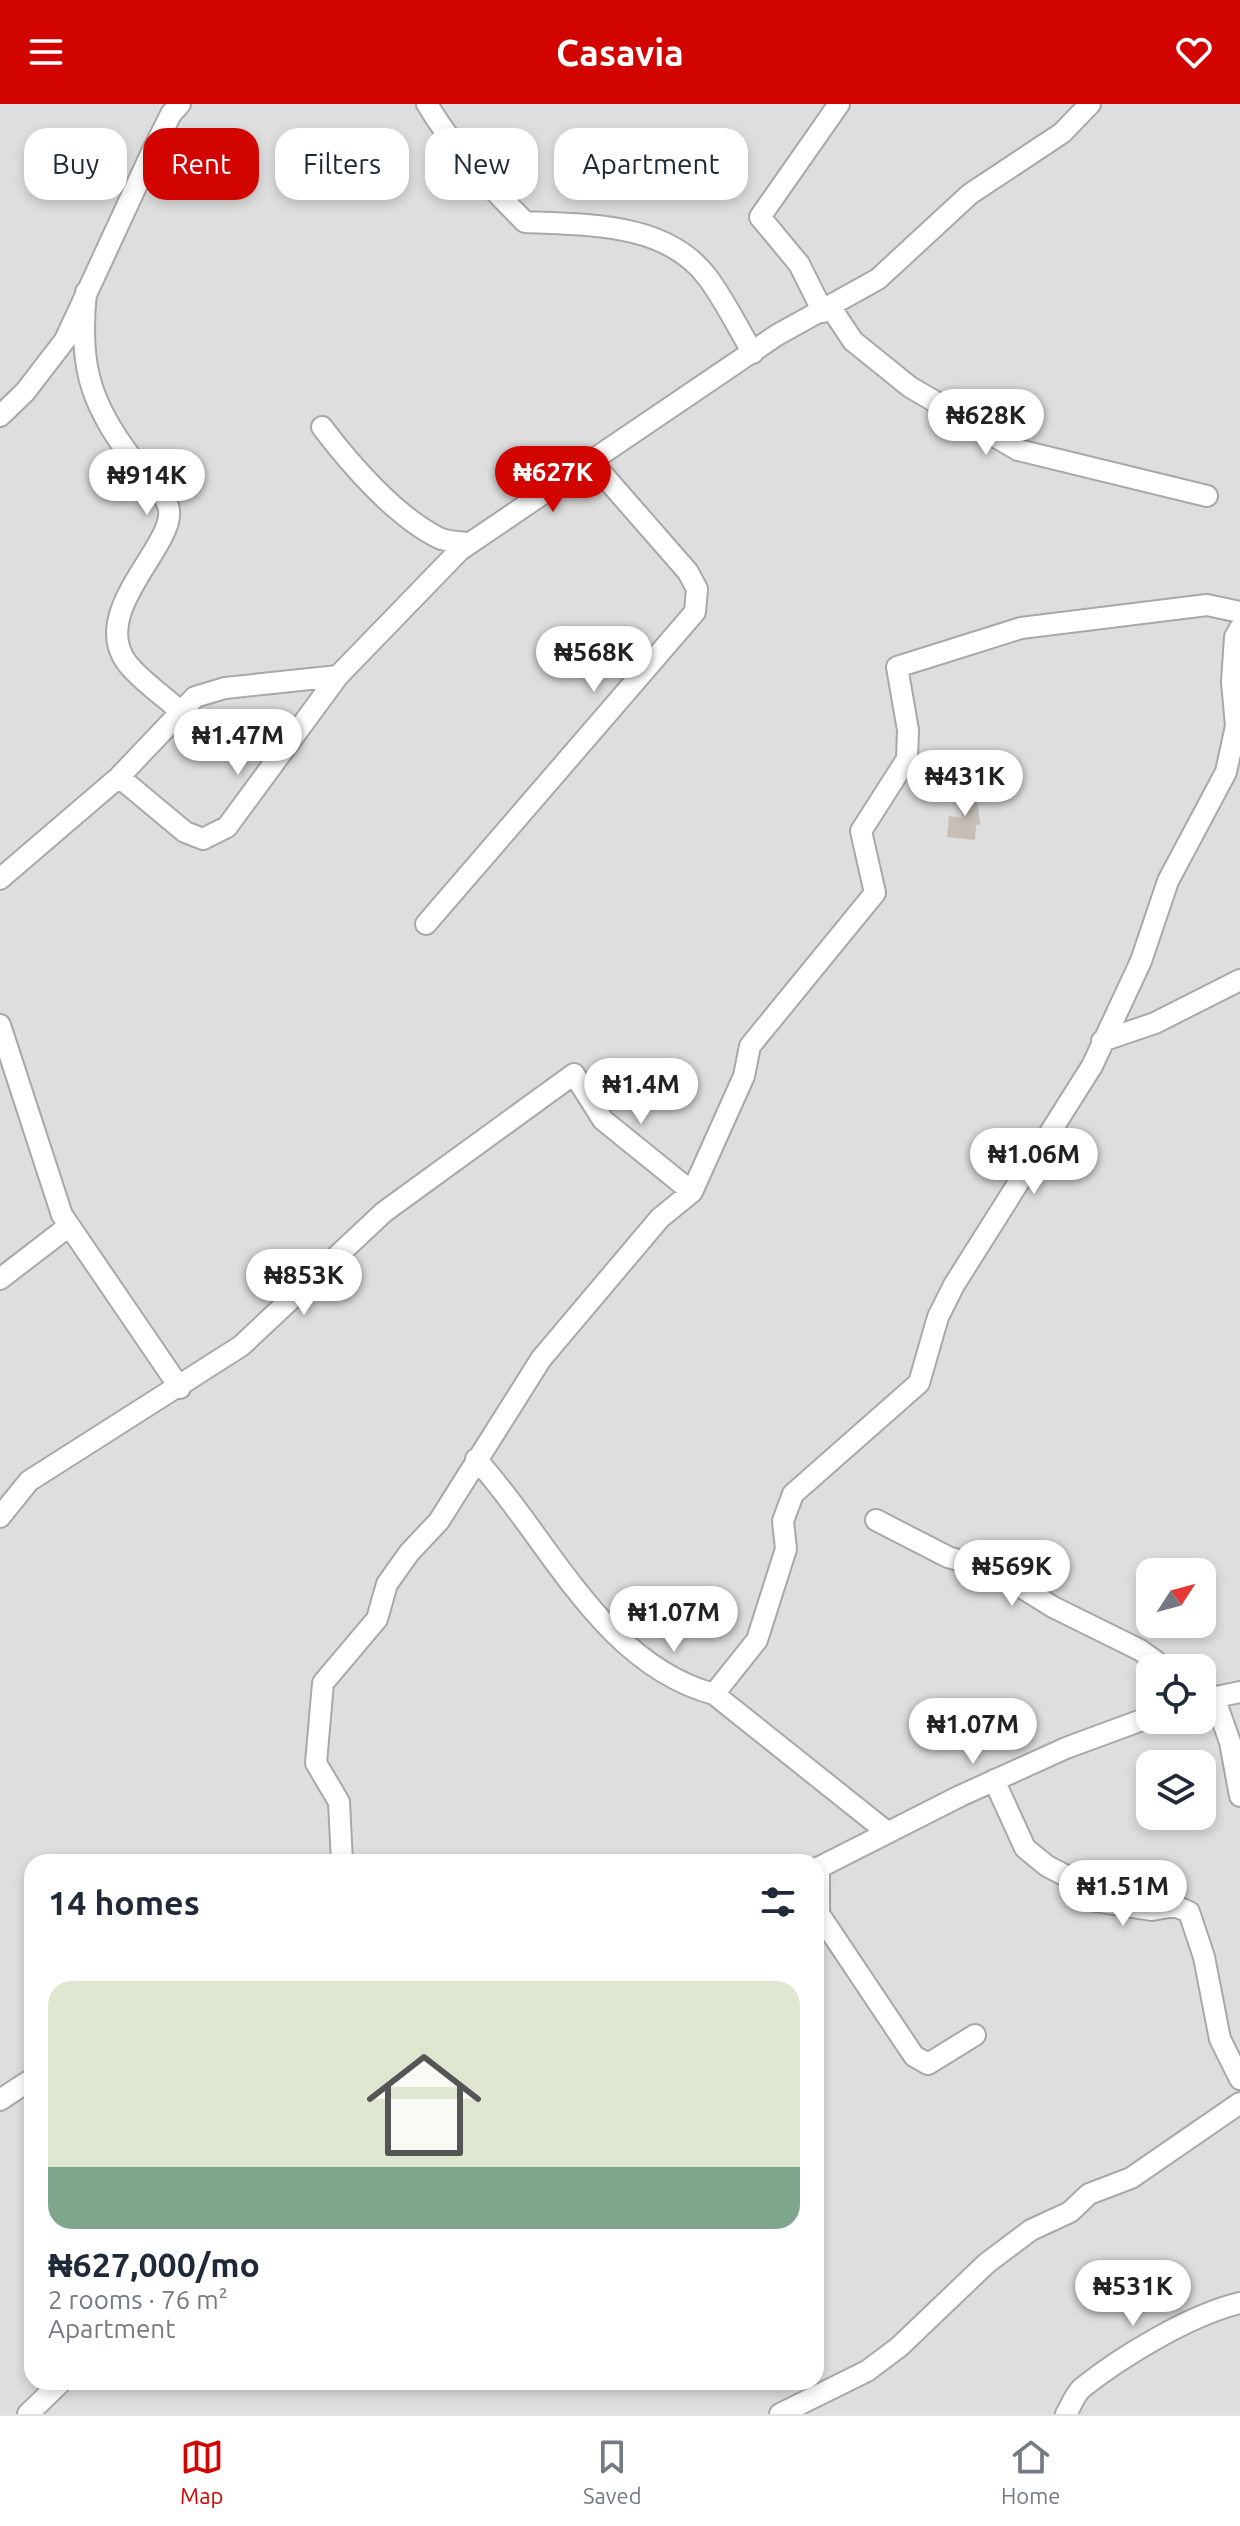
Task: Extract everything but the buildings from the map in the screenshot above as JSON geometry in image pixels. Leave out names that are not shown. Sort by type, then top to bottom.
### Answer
[{"type":"street","points":[[0,416],[25,392],[65,340],[152,152],[171,114],[180,104]]},
{"type":"street","points":[[427,104],[481,176],[525,222],[602,226],[668,242],[707,276],[753,353]]},
{"type":"street","points":[[839,104],[760,217],[799,264],[827,310],[853,341],[910,387],[1018,450],[1207,496]]},
{"type":"street","points":[[119,777],[185,832],[203,839],[227,827],[338,676],[469,543],[753,353],[878,279],[970,194],[1062,133],[1090,104]]},
{"type":"street","points":[[86,292],[81,338],[105,423],[169,506],[169,525],[125,599],[118,634],[125,661],[181,712]]},
{"type":"street","points":[[322,427],[348,463],[416,524],[441,539],[469,543]]},
{"type":"street","points":[[426,924],[695,612],[697,589],[688,572],[592,462]]},
{"type":"street","points":[[342,1854],[339,1802],[316,1763],[323,1683],[377,1619],[387,1584],[409,1553],[439,1521],[533,1370],[660,1218],[692,1192],[744,1076],[750,1046],[875,893],[861,831],[907,759],[908,730],[897,667],[1021,628],[1207,605],[1240,612]]},
{"type":"street","points":[[714,1694],[757,1640],[786,1549],[783,1521],[793,1494],[919,1383],[938,1317],[954,1285],[1092,1066],[1141,961],[1168,881],[1226,772],[1238,727],[1232,682],[1235,637],[1240,628]]},
{"type":"street","points":[[0,879],[119,777],[195,697],[225,688],[338,676]]},
{"type":"street","points":[[1102,1041],[1155,1023],[1240,980]]},
{"type":"street","points":[[0,1025],[69,1226],[180,1388]]},
{"type":"street","points":[[0,1517],[29,1481],[180,1388],[241,1346],[384,1212],[574,1074],[603,1120],[692,1192]]},
{"type":"street","points":[[0,1279],[69,1226]]},
{"type":"street","points":[[476,1459],[502,1488],[599,1616],[631,1650],[688,1687],[714,1694],[887,1832]]},
{"type":"street","points":[[876,1520],[948,1557],[995,1571],[1053,1607],[1146,1654]]},
{"type":"street","points":[[1216,1695],[1240,1692]]},
{"type":"street","points":[[1216,1715],[1230,1742],[1240,1796]]},
{"type":"street","points":[[824,1865],[994,1780],[1066,1748],[1136,1722]]},
{"type":"street","points":[[994,1780],[1025,1848],[1047,1866],[1076,1881],[1095,1901],[1152,1910],[1175,1906],[1189,1912],[1204,1957],[1220,2039],[1240,2079]]},
{"type":"street","points":[[824,1921],[914,2056],[928,2064],[975,2035]]},
{"type":"street","points":[[0,2100],[24,2084]]},
{"type":"street","points":[[780,2414],[867,2371],[899,2347],[987,2263],[1031,2230],[1070,2212],[1089,2194],[1131,2178],[1240,2103]]},
{"type":"street","points":[[1066,2414],[1079,2389],[1125,2358],[1201,2315],[1240,2303]]},
{"type":"street","points":[[28,2414],[53,2390]]},
{"type":"shaded area","points":[[0,104],[1240,104],[1240,2414],[0,2414]]}]
